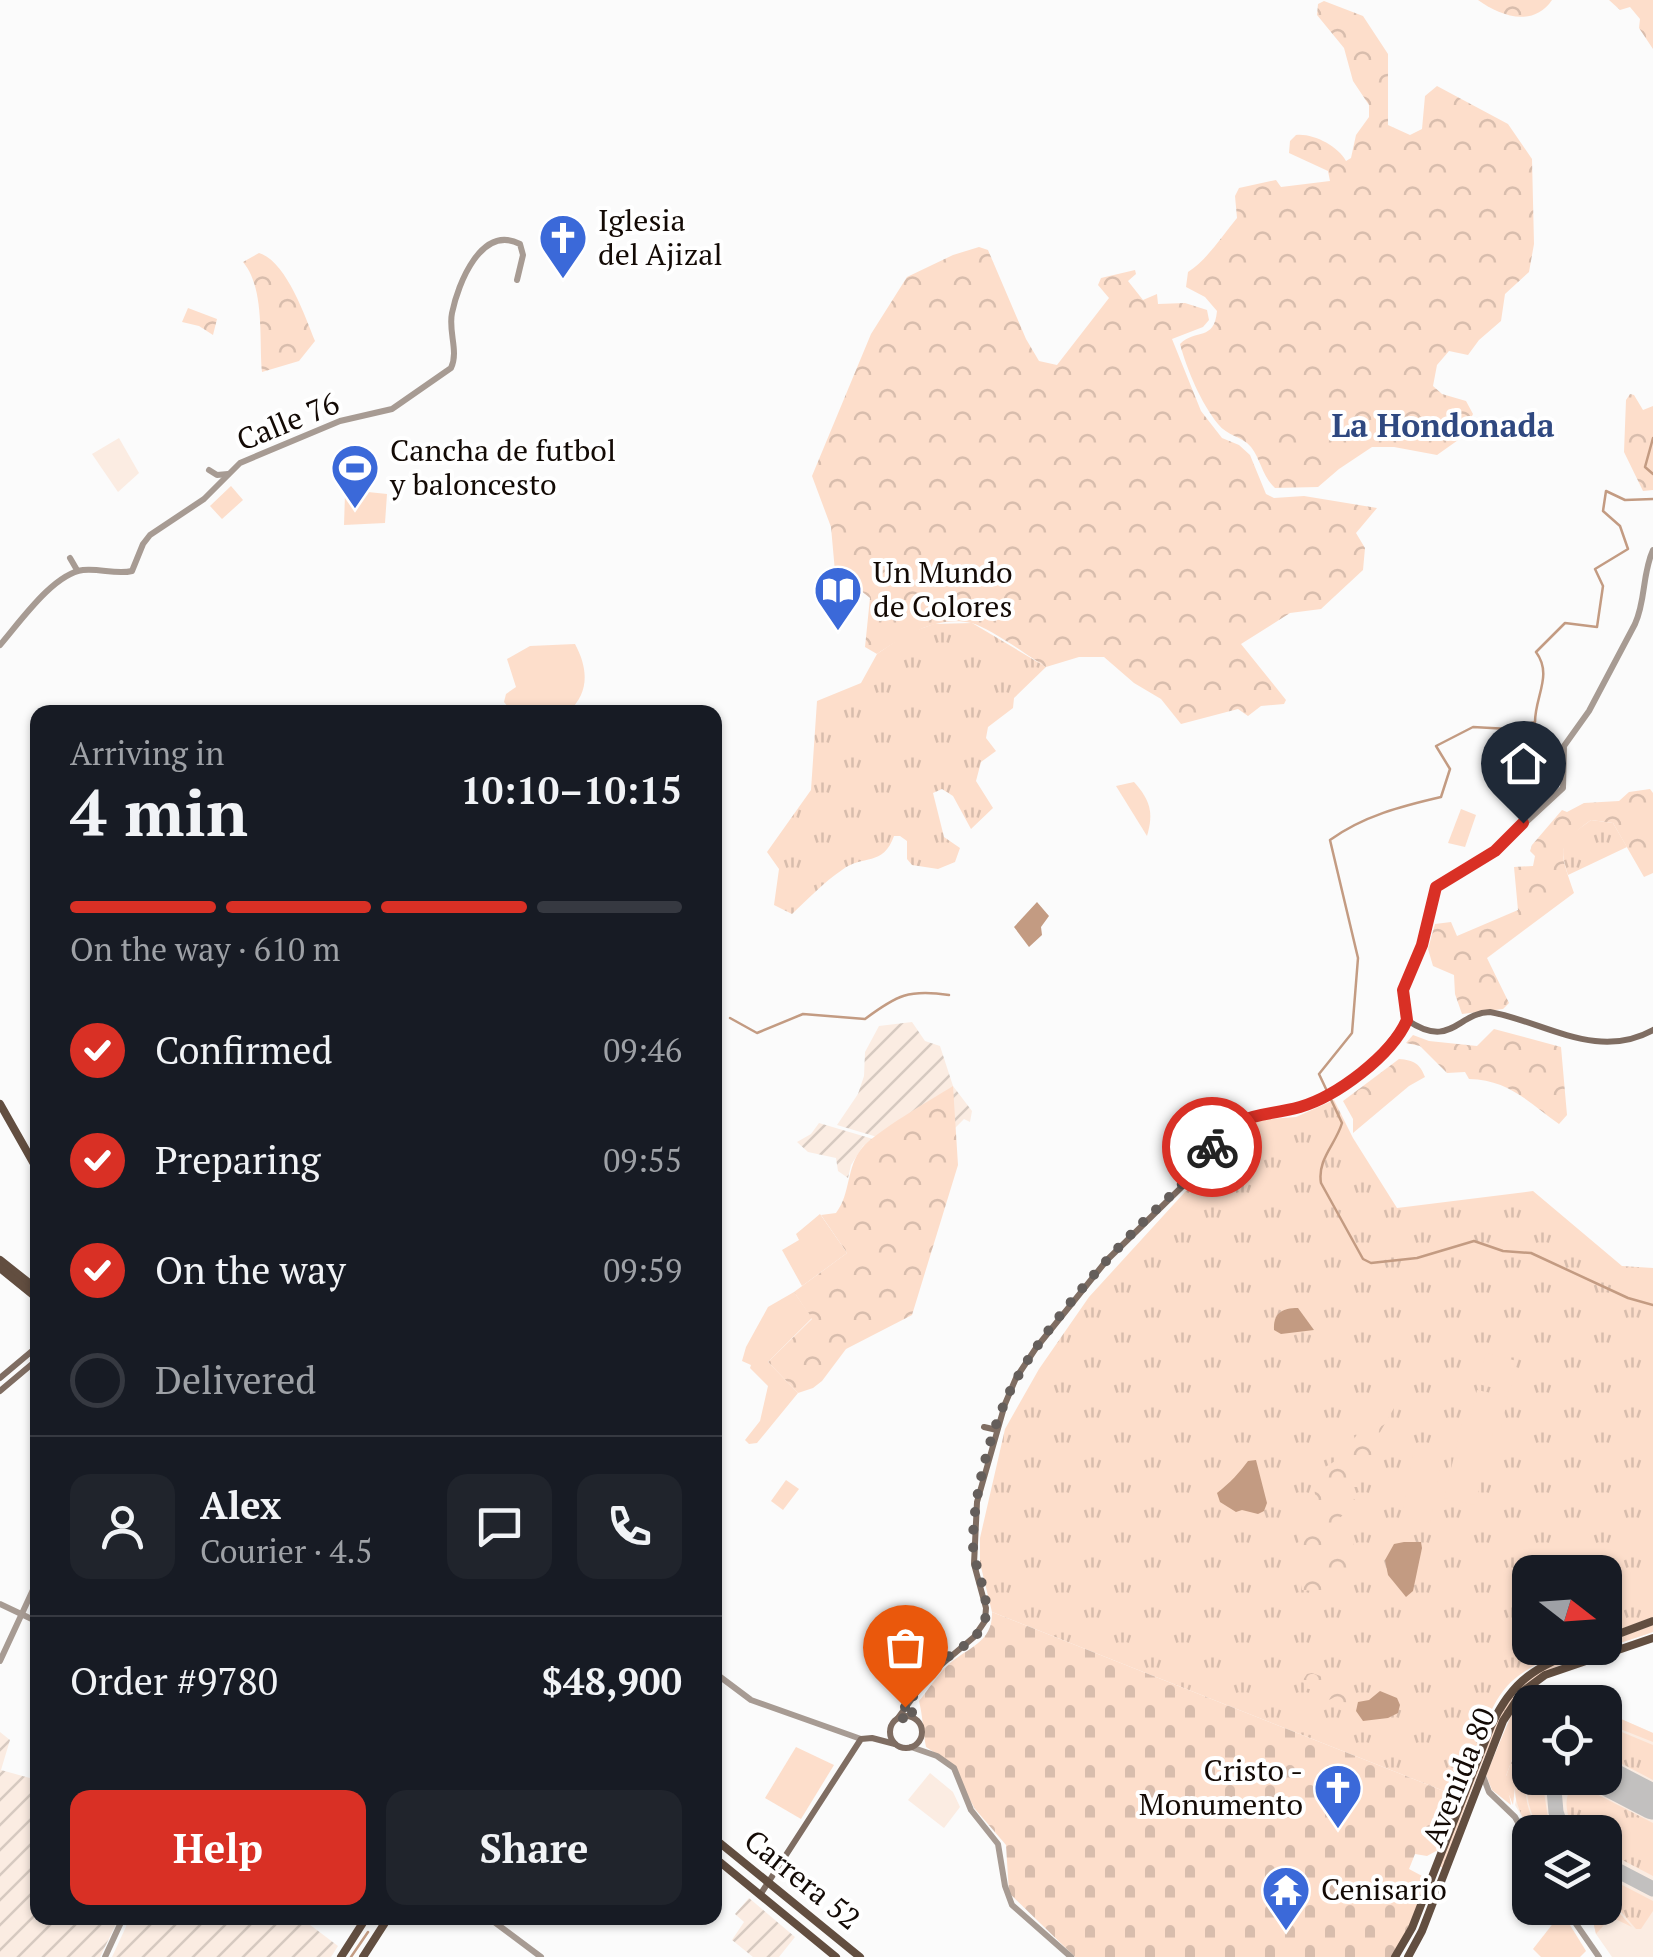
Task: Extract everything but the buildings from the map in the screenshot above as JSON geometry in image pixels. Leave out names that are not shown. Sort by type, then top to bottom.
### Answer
[{"type":"main road","points":[[876,1738],[890,1728],[929,1675],[974,1637],[985,1621],[986,1608],[974,1564],[978,1496],[996,1430],[1016,1378],[1107,1260],[1194,1174],[1216,1142],[1238,1120],[1301,1106],[1330,1095],[1378,1057],[1407,1020],[1420,1028],[1447,1031],[1474,1014],[1490,1012],[1582,1041],[1601,1043],[1638,1037],[1653,1030]]},
{"type":"main road","points":[[0,1104],[30,1157]]},
{"type":"main road","points":[[0,1260],[30,1284]]},
{"type":"main road","points":[[0,1268],[30,1292]]},
{"type":"main road","points":[[0,1378],[30,1353]]},
{"type":"main road","points":[[0,1391],[30,1366]]},
{"type":"main road","points":[[984,1426],[996,1430]]},
{"type":"main road","points":[[1622,1632],[1653,1621]]},
{"type":"main road","name":"Avenida 80","points":[[1410,1957],[1509,1710],[1529,1684],[1545,1676],[1650,1640]]},
{"type":"main road","name":"Avenida 80","points":[[1395,1957],[1412,1928],[1506,1697],[1532,1671],[1545,1665]]},
{"type":"main road","points":[[759,1896],[861,1739],[914,1744],[921,1728],[909,1702]]},
{"type":"main road","points":[[898,1718],[914,1719]]},
{"type":"main road","points":[[890,1728],[895,1744]]},
{"type":"main road","name":"Carrera 52","points":[[722,1844],[860,1957]]},
{"type":"main road","name":"Carrera 52","points":[[722,1864],[836,1957]]},
{"type":"main road","points":[[341,1957],[362,1925]]},
{"type":"main road","points":[[363,1957],[384,1925]]},
{"type":"street","name":"Calle 76","points":[[78,570],[118,574],[132,571],[150,535],[204,499],[255,455],[340,422],[392,409],[451,368],[452,312],[471,265],[486,246],[503,240],[520,244],[523,255],[516,280]]},
{"type":"street","points":[[208,470],[217,475],[229,474]]},
{"type":"street","points":[[1407,1020],[1403,990],[1422,945],[1436,887],[1495,851],[1562,788],[1564,746],[1589,711],[1636,624],[1644,574],[1653,550]]},
{"type":"street","points":[[0,645],[58,580],[78,570],[70,558]]},
{"type":"street","points":[[0,1661],[30,1596]]},
{"type":"street","points":[[0,1604],[30,1618]]},
{"type":"street","points":[[722,1677],[751,1700],[861,1739]]},
{"type":"street","points":[[914,1744],[947,1762],[958,1775],[966,1800],[998,1844],[1004,1886],[1012,1904],[1071,1957]]},
{"type":"street","points":[[1482,1772],[1486,1787],[1512,1815]]},
{"type":"street","points":[[1472,1800],[1498,1800]]},
{"type":"street","points":[[106,1957],[121,1925]]},
{"type":"street","points":[[498,1925],[540,1957]]},
{"type":"street","points":[[1576,1925],[1598,1957]]},
{"type":"shaded area","points":[[119,438],[139,473],[118,492],[92,454]]},
{"type":"shaded area","points":[[1037,902],[1049,916],[1041,927],[1042,935],[1029,947],[1014,927]]},
{"type":"shaded area","points":[[912,1022],[925,1041],[940,1046],[953,1086],[972,1111],[970,1122],[964,1119],[949,1134],[911,1114],[902,1121],[894,1142],[837,1125],[858,1094],[865,1052],[879,1026]]},
{"type":"shaded area","points":[[819,1123],[873,1139],[863,1146],[848,1178],[838,1171],[836,1158],[808,1152],[797,1142],[811,1134]]},
{"type":"shaded area","points":[[1298,1308],[1314,1330],[1281,1334],[1274,1330],[1280,1313]]},
{"type":"shaded area","points":[[1256,1460],[1267,1503],[1264,1511],[1236,1512],[1220,1502],[1217,1493],[1248,1461]]},
{"type":"shaded area","points":[[1421,1542],[1422,1548],[1413,1591],[1406,1597],[1388,1575],[1385,1560],[1394,1544]]},
{"type":"shaded area","points":[[1380,1691],[1397,1698],[1398,1713],[1363,1721],[1356,1711],[1358,1702],[1369,1700]]},
{"type":"shaded area","points":[[1622,1719],[1653,1733],[1653,1957],[1612,1957],[1594,1925],[1622,1925],[1622,1815],[1521,1815],[1515,1805],[1517,1795],[1622,1795]]},
{"type":"shaded area","points":[[0,1732],[10,1740],[1,1770],[30,1778],[30,1925],[116,1925],[100,1957],[0,1957]]},
{"type":"shaded area","points":[[930,1773],[953,1792],[960,1807],[944,1828],[908,1800]]},
{"type":"shaded area","points":[[749,1898],[795,1937],[779,1957],[753,1957],[732,1940],[744,1922],[735,1914]]},
{"type":"shaded area","points":[[127,1925],[310,1925],[338,1946],[331,1957],[112,1957]]},
{"type":"green space","points":[[1478,0],[1552,0],[1544,9],[1526,17],[1496,11]]},
{"type":"green space","points":[[1609,0],[1653,0],[1653,49],[1639,28],[1640,19],[1630,7],[1620,10]]},
{"type":"green space","points":[[1324,1],[1363,16],[1388,54],[1388,125],[1410,135],[1422,129],[1425,96],[1437,86],[1508,124],[1532,159],[1534,244],[1529,272],[1505,294],[1501,321],[1468,355],[1449,351],[1437,365],[1433,386],[1442,394],[1466,401],[1473,414],[1461,438],[1437,455],[1372,447],[1318,487],[1275,488],[1251,447],[1222,428],[1212,416],[1195,386],[1180,344],[1208,331],[1215,321],[1217,311],[1205,297],[1186,287],[1188,272],[1237,218],[1235,196],[1239,188],[1276,180],[1281,187],[1330,181],[1328,171],[1289,153],[1290,141],[1296,135],[1317,138],[1337,150],[1346,161],[1351,158],[1356,135],[1369,117],[1369,105],[1353,81],[1344,48],[1317,15],[1318,4]]},
{"type":"green space","points":[[979,247],[988,250],[1039,361],[1057,365],[1109,298],[1098,285],[1101,278],[1135,270],[1128,281],[1143,300],[1157,294],[1158,304],[1185,303],[1207,310],[1209,320],[1203,327],[1172,339],[1201,411],[1222,438],[1250,455],[1266,494],[1377,508],[1356,533],[1365,548],[1363,570],[1321,609],[1290,613],[1241,644],[1286,700],[1284,704],[1261,706],[1248,716],[1238,709],[1181,724],[1161,699],[1134,683],[1104,657],[1079,657],[1046,667],[979,626],[958,621],[910,634],[877,654],[865,647],[870,598],[860,590],[837,594],[831,527],[812,476],[871,334],[907,277]]},
{"type":"green space","points":[[259,253],[269,258],[286,278],[315,341],[299,361],[262,372],[258,300],[243,262]]},
{"type":"green space","points":[[188,308],[217,319],[213,335],[182,322]]},
{"type":"green space","points":[[1630,394],[1643,410],[1653,406],[1653,490],[1643,491],[1624,452],[1626,400]]},
{"type":"green space","points":[[231,486],[243,500],[222,519],[210,506]]},
{"type":"green space","points":[[345,494],[387,494],[385,523],[344,525]]},
{"type":"green space","points":[[972,623],[1046,667],[1014,698],[1013,708],[988,727],[986,738],[996,751],[981,762],[976,781],[993,808],[971,829],[953,796],[942,789],[933,793],[944,837],[960,848],[955,862],[938,869],[912,865],[907,859],[907,841],[894,836],[884,852],[842,870],[792,914],[774,905],[779,869],[767,852],[811,790],[817,701],[861,683],[877,654],[906,634],[934,624]]},
{"type":"green space","points":[[575,644],[585,680],[575,705],[504,702],[506,694],[516,687],[507,659],[530,646]]},
{"type":"green space","points":[[1134,782],[1149,807],[1147,836],[1116,786]]},
{"type":"green space","points":[[1650,789],[1653,873],[1644,877],[1613,823],[1591,820],[1571,837],[1563,851],[1574,893],[1487,958],[1509,1003],[1503,1009],[1462,1014],[1454,975],[1433,966],[1428,949],[1435,924],[1451,922],[1457,936],[1518,910],[1514,867],[1533,866],[1532,845],[1562,810],[1567,812],[1584,803],[1619,801],[1629,792]]},
{"type":"green space","points":[[1461,809],[1476,815],[1465,847],[1448,843]]},
{"type":"green space","points":[[1591,820],[1613,823],[1627,847],[1568,875],[1563,855],[1566,842]]},
{"type":"green space","points":[[1494,1029],[1561,1047],[1567,1115],[1559,1124],[1507,1088],[1469,1079],[1465,1072],[1447,1073],[1420,1046],[1406,1043],[1413,1035],[1429,1041],[1477,1046]]},
{"type":"green space","points":[[1399,1059],[1416,1064],[1425,1077],[1353,1133],[1353,1119],[1343,1101]]},
{"type":"green space","points":[[953,1086],[958,1165],[912,1315],[846,1349],[822,1381],[798,1393],[768,1362],[812,1319],[794,1292],[847,1253],[821,1215],[836,1213],[857,1155],[869,1141]]},
{"type":"green space","points":[[1334,1100],[1397,1208],[1533,1191],[1622,1266],[1653,1268],[1653,1617],[1622,1629],[1622,1555],[1512,1555],[1512,1665],[1535,1665],[1511,1682],[1494,1705],[1459,1797],[992,1612],[980,1563],[980,1538],[1005,1429],[1039,1369],[1089,1297],[1240,1127],[1256,1120],[1296,1117]]},
{"type":"green space","points":[[820,1214],[847,1253],[802,1286],[782,1250],[799,1240],[796,1234]]},
{"type":"green space","points":[[794,1292],[812,1318],[768,1362],[798,1393],[757,1443],[749,1444],[745,1440],[760,1421],[768,1386],[751,1365],[742,1361],[746,1347],[768,1307]]},
{"type":"green space","points":[[1486,1353],[1517,1361],[1510,1392],[1478,1384]]},
{"type":"green space","points":[[1400,1387],[1401,1396],[1376,1439],[1381,1447],[1370,1461],[1354,1468],[1360,1487],[1352,1487],[1350,1495],[1356,1501],[1338,1520],[1341,1532],[1354,1542],[1354,1553],[1348,1562],[1354,1568],[1348,1585],[1339,1578],[1325,1592],[1302,1590],[1297,1564],[1301,1506],[1315,1495],[1314,1484],[1320,1470],[1342,1457],[1377,1414],[1389,1390]]},
{"type":"green space","points":[[1477,1390],[1508,1397],[1501,1428],[1494,1428],[1475,1505],[1444,1498],[1463,1419],[1470,1420]]},
{"type":"green space","points":[[1413,1455],[1441,1462],[1430,1523],[1402,1516]]},
{"type":"green space","points":[[786,1480],[799,1489],[783,1510],[771,1501]]},
{"type":"green space","points":[[992,1612],[1459,1797],[1438,1850],[1427,1856],[1415,1854],[1409,1869],[1424,1877],[1422,1898],[1409,1930],[1391,1957],[1075,1957],[1009,1893],[1006,1845],[975,1809],[949,1762],[926,1747],[919,1701],[949,1664],[984,1637]]},
{"type":"green space","points":[[1653,1625],[1653,1632],[1622,1643],[1622,1637]]},
{"type":"green space","points":[[1562,1665],[1520,1685],[1540,1669]]},
{"type":"green space","points":[[1312,1673],[1334,1681],[1348,1677],[1352,1703],[1335,1697],[1329,1700],[1305,1688],[1303,1680]]},
{"type":"green space","points":[[1512,1693],[1512,1701],[1479,1770],[1443,1868],[1439,1866],[1487,1742]]},
{"type":"green space","points":[[1512,1713],[1512,1760],[1506,1776],[1511,1805],[1492,1790],[1486,1775]]},
{"type":"green space","points":[[1622,1719],[1653,1733],[1653,1742],[1622,1730]]},
{"type":"green space","points":[[1622,1732],[1653,1745],[1653,1780],[1622,1764]]},
{"type":"green space","points":[[796,1747],[834,1765],[801,1819],[765,1798]]},
{"type":"green space","points":[[1512,1760],[1513,1805],[1506,1787]]},
{"type":"green space","points":[[1526,1795],[1531,1815],[1522,1815],[1515,1796]]},
{"type":"green space","points":[[1528,1795],[1545,1795],[1547,1815],[1533,1815]]},
{"type":"green space","points":[[1568,1795],[1599,1795],[1653,1823],[1653,1876],[1622,1860],[1622,1815],[1569,1815]]},
{"type":"green space","points":[[1622,1885],[1653,1901],[1653,1911],[1641,1929],[1636,1929],[1622,1913]]},
{"type":"green space","points":[[1552,1925],[1570,1925],[1586,1951],[1580,1957],[1541,1957],[1533,1949]]},
{"type":"waterway","points":[[1653,438],[1645,467],[1653,474]]},
{"type":"waterway","points":[[1653,499],[1625,500],[1606,491],[1603,511],[1620,526],[1628,549],[1595,569],[1603,586],[1597,627],[1565,623],[1536,652],[1543,677],[1535,722],[1509,729],[1473,727],[1436,746],[1450,769],[1441,797],[1369,818],[1330,840],[1358,958],[1352,1033],[1319,1074],[1342,1123],[1324,1159],[1321,1183],[1363,1259],[1371,1263],[1417,1258],[1474,1241],[1503,1251],[1531,1253],[1628,1298],[1653,1305]]},
{"type":"waterway","points":[[730,1018],[757,1033],[803,1014],[865,1019],[904,996],[949,995]]},
{"type":"waterway","points":[[351,1957],[368,1932]]},
{"type":"taxiway","points":[[1554,1795],[1557,1815]]},
{"type":"taxiway","points":[[1622,1873],[1653,1889]]},
{"type":"runway","points":[[1622,1786],[1653,1802]]},
{"type":"way so far","points":[[905,1707],[898,1718],[914,1719],[909,1702],[924,1681],[974,1637],[985,1621],[986,1608],[974,1564],[977,1502],[992,1443],[1016,1378],[1107,1260],[1194,1174],[1212,1147]]},
{"type":"place","name":"Iglesia del Ajizal","points":[[563,280]]},
{"type":"place","name":"Cancha de futbol y baloncesto","points":[[355,510]]},
{"type":"place","name":"Un Mundo de Colores","points":[[838,632]]},
{"type":"place","name":"Cristo - Monumento","points":[[1338,1830]]},
{"type":"place","name":"Cenisario","points":[[1286,1932]]},
{"type":"district","name":"La Hondonada","points":[[1443,426]]},
{"type":"route","points":[[1212,1147],[1238,1120],[1301,1106],[1335,1092],[1390,1046],[1407,1020],[1404,985],[1418,958],[1436,887],[1495,851],[1523,823]]}]
